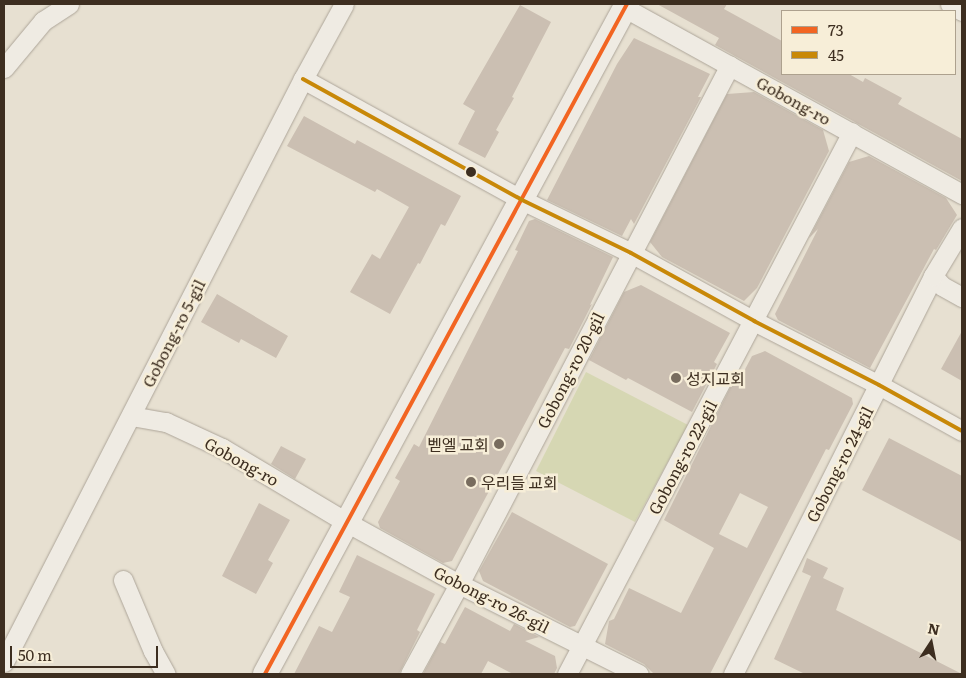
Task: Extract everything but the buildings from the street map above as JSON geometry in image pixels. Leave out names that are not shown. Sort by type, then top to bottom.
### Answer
[{"type":"street","points":[[4,68],[43,21],[69,4]]},
{"type":"street","name":"Gobong-ro 5-gil","points":[[4,662],[303,78],[344,4]]},
{"type":"street","points":[[950,4],[962,11]]},
{"type":"street","name":"Gobong-ro","points":[[266,674],[520,199],[626,6],[962,194]]},
{"type":"street","name":"Gobong-ro 20-gil","points":[[410,674],[459,584],[730,65]]},
{"type":"street","points":[[303,78],[520,199],[632,253],[754,321],[879,385],[962,431]]},
{"type":"street","name":"Gobong-ro 22-gil","points":[[567,674],[852,132]]},
{"type":"street","name":"Gobong-ro 24-gil","points":[[733,674],[933,276],[962,228]]},
{"type":"street","points":[[933,276],[942,286],[962,297]]},
{"type":"street","name":"Gobong-ro","points":[[131,416],[166,422],[222,448],[346,522]]},
{"type":"street","name":"Gobong-ro 26-gil","points":[[346,522],[459,584],[639,674]]},
{"type":"street","points":[[123,580],[154,652],[166,674]]},
{"type":"green space","points":[[586,372],[688,425],[635,522],[536,471]]},
{"type":"transit line","name":"73","points":[[265,674],[627,4]]},
{"type":"transit line","name":"45","points":[[303,79],[520,199],[631,253],[754,321],[879,385],[962,431]]},
{"type":"place","name":"성지교회","points":[[676,378]]},
{"type":"place","name":"벧엘 교회","points":[[499,444]]},
{"type":"place","name":"우리들 교회","points":[[471,482]]}]
